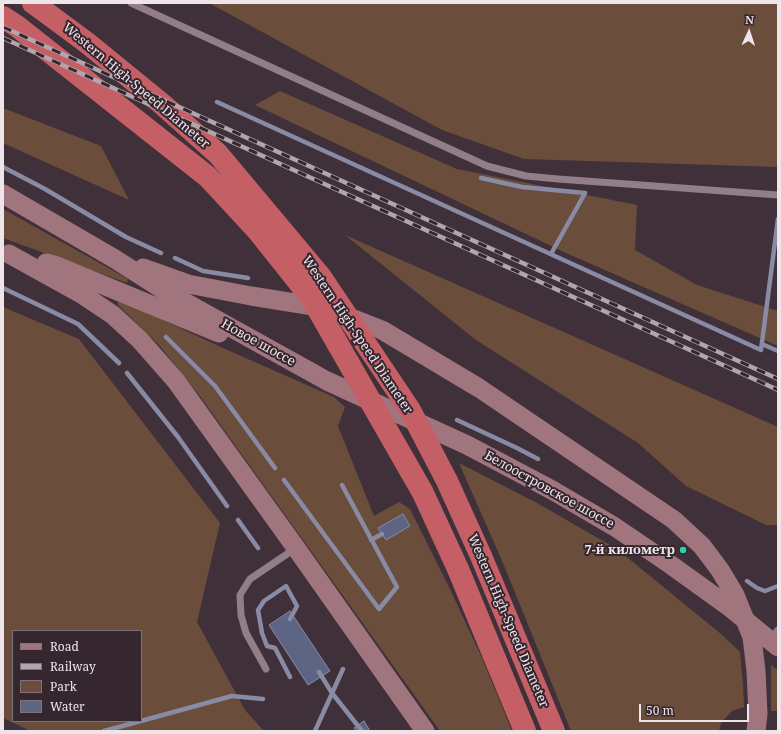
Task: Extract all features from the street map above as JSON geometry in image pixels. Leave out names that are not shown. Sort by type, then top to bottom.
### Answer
[{"type":"highway","name":"Western High-Speed Diameter","points":[[33,3],[86,42],[162,104],[218,154],[321,277],[374,354],[410,410],[447,481],[554,731]]},
{"type":"highway","name":"Western High-Speed Diameter","points":[[3,17],[18,27],[208,177],[257,230],[312,299],[423,493],[458,569],[525,731]]},
{"type":"main road","name":"Новое шоссе","points":[[3,194],[115,259],[165,291],[300,366]]},
{"type":"main road","name":"Новое шоссе","points":[[6,252],[57,266],[300,366]]},
{"type":"main road","points":[[6,252],[83,294],[113,315],[140,340],[176,381],[426,731]]},
{"type":"main road","points":[[115,259],[188,284],[326,308],[382,330],[479,388],[674,520],[702,546],[720,570],[735,596],[752,638],[756,670],[758,714],[756,731]]},
{"type":"main road","name":"Белоостровское шоссе","points":[[300,366],[467,445],[552,490],[615,527],[775,639]]},
{"type":"lane","points":[[131,3],[487,166],[526,176],[778,195]]},
{"type":"lane","points":[[266,669],[246,633],[241,615],[240,595],[250,579],[296,548]]},
{"type":"green space","points":[[209,3],[778,3],[778,167],[524,159],[442,130]]},
{"type":"green space","points":[[280,91],[457,169],[637,205],[635,250],[697,285],[778,311],[778,346],[566,253],[255,105]]},
{"type":"green space","points":[[3,108],[101,146],[129,200],[3,143]]},
{"type":"green space","points":[[3,209],[128,279],[127,283],[3,238]]},
{"type":"green space","points":[[345,235],[778,427],[778,525],[766,525],[686,486],[638,443],[476,340]]},
{"type":"green space","points":[[120,300],[334,397],[345,407],[338,426],[374,516],[399,502],[410,509],[482,658],[512,731],[440,731],[199,395],[159,345],[117,304]]},
{"type":"green space","points":[[3,307],[79,339],[220,523],[197,622],[245,710],[264,731],[31,731],[3,718]]},
{"type":"green space","points":[[459,463],[537,503],[617,549],[721,634],[740,652],[744,707],[732,711],[721,723],[719,731],[571,731],[503,563]]},
{"type":"green space","points":[[771,665],[778,670],[778,711],[771,711]]},
{"type":"water","points":[[403,514],[410,526],[386,540],[378,528]]},
{"type":"water","points":[[290,611],[330,671],[308,685],[269,625]]},
{"type":"water","points":[[364,721],[370,731],[356,731],[354,728]]},
{"type":"waterway","points":[[217,102],[761,350],[778,219]]},
{"type":"waterway","points":[[3,167],[45,189],[126,237],[161,253]]},
{"type":"waterway","points":[[481,178],[522,187],[585,193],[551,254]]},
{"type":"waterway","points":[[175,258],[203,271],[248,278]]},
{"type":"waterway","points":[[3,288],[78,324],[119,363]]},
{"type":"waterway","points":[[166,337],[215,386],[275,468]]},
{"type":"waterway","points":[[762,344],[778,351]]},
{"type":"waterway","points":[[127,373],[178,437],[227,506]]},
{"type":"waterway","points":[[457,420],[538,459]]},
{"type":"waterway","points":[[284,480],[379,609],[397,587],[342,485]]},
{"type":"waterway","points":[[238,520],[258,548]]},
{"type":"waterway","points":[[371,540],[382,534]]},
{"type":"waterway","points":[[747,581],[757,588],[765,591],[778,586]]},
{"type":"waterway","points":[[290,619],[297,606],[286,586],[264,601],[258,610],[262,633],[267,646],[275,648],[290,677]]},
{"type":"waterway","points":[[315,731],[343,669]]},
{"type":"waterway","points":[[319,672],[332,693],[362,731]]},
{"type":"waterway","points":[[142,721],[232,696],[263,699]]},
{"type":"waterway","points":[[104,731],[137,722]]},
{"type":"railway","points":[[3,27],[778,379]]},
{"type":"railway","points":[[3,38],[778,390]]},
{"type":"place","name":"7-й километр","points":[[683,550]]}]
